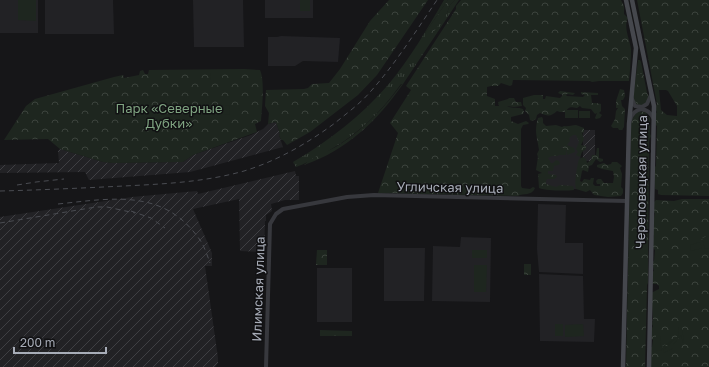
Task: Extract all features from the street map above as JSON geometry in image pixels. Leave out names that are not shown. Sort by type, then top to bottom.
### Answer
[{"type":"main road","name":"Череповецкая улица","points":[[623,367],[629,124],[636,48],[626,0]]},
{"type":"main road","name":"Череповецкая улица","points":[[632,0],[652,94],[654,120],[649,367]]},
{"type":"street","points":[[631,95],[633,104],[638,107],[642,107],[647,104],[652,94]]},
{"type":"street","points":[[629,124],[634,113],[640,110],[647,110],[650,112],[654,120]]},
{"type":"street","name":"Угличская улица","points":[[276,214],[288,208],[351,197],[374,195],[627,201]]},
{"type":"street","name":"Илимская улица","points":[[266,367],[270,230],[272,220],[276,214]]},
{"type":"shaded area","points":[[0,0],[38,0],[38,33],[0,33]]},
{"type":"shaded area","points":[[45,0],[113,0],[114,34],[45,34]]},
{"type":"shaded area","points":[[193,0],[243,0],[244,47],[194,47]]},
{"type":"shaded area","points":[[265,0],[313,0],[313,18],[265,18]]},
{"type":"shaded area","points":[[268,37],[340,38],[338,62],[303,61],[295,66],[268,66]]},
{"type":"shaded area","points":[[276,122],[283,147],[190,172],[89,180],[85,172],[0,173],[0,165],[59,163],[58,151],[60,149],[103,162],[183,162],[193,155],[251,135],[263,129],[268,124]]},
{"type":"shaded area","points":[[583,130],[595,130],[595,161],[583,161]]},
{"type":"shaded area","points":[[546,131],[581,131],[580,189],[546,189]]},
{"type":"shaded area","points":[[295,171],[296,176],[299,176],[299,200],[285,200],[271,204],[272,211],[266,215],[265,221],[264,252],[240,251],[239,199],[193,209],[212,253],[212,266],[205,266],[218,358],[218,363],[215,367],[0,367],[0,217],[132,197],[197,191],[198,194]]},
{"type":"shaded area","points":[[538,204],[566,205],[565,243],[583,243],[583,274],[539,272],[537,249]]},
{"type":"shaded area","points":[[461,237],[491,238],[490,302],[432,301],[433,246],[460,247]]},
{"type":"shaded area","points":[[384,248],[425,248],[424,301],[384,301]]},
{"type":"shaded area","points":[[317,268],[352,268],[352,322],[317,322]]},
{"type":"shaded area","points":[[539,274],[583,276],[584,319],[595,319],[594,342],[540,341]]},
{"type":"green space","points":[[18,0],[36,0],[36,21],[18,20]]},
{"type":"green space","points":[[300,0],[310,0],[310,11],[300,11]]},
{"type":"green space","points":[[389,0],[428,0],[377,75],[358,95],[310,132],[287,145],[283,140],[281,140],[276,122],[268,124],[269,113],[265,106],[266,90],[304,89],[308,88],[312,84],[329,83],[340,69],[370,21]]},
{"type":"green space","points":[[444,0],[448,0],[425,33]]},
{"type":"green space","points":[[448,0],[455,0],[450,5],[447,13],[431,36],[425,38],[425,33]]},
{"type":"green space","points":[[455,0],[459,0],[403,84],[401,84],[375,116],[356,133],[334,148],[296,167],[293,162],[332,137],[356,117],[378,96],[396,75],[425,33],[425,38],[447,13],[450,5]]},
{"type":"green space","points":[[461,0],[621,0],[624,6],[624,14],[628,18],[626,29],[631,49],[629,81],[592,82],[513,80],[512,85],[510,86],[501,83],[498,86],[487,87],[487,96],[495,99],[495,106],[499,106],[498,102],[509,98],[514,98],[516,102],[521,102],[522,106],[507,106],[523,109],[524,112],[523,114],[511,117],[511,121],[518,124],[526,121],[529,123],[523,125],[521,129],[521,186],[522,188],[535,188],[534,191],[530,193],[518,196],[378,193],[398,133],[390,123],[411,90],[406,86]]},
{"type":"green space","points":[[637,0],[709,0],[709,196],[661,195],[658,194],[658,190],[655,189],[653,169],[656,166],[657,126],[654,123],[657,112],[655,108],[657,104]],"holes":[[[659,90],[666,90],[677,106],[677,116],[667,115],[661,110]]]},
{"type":"green space","points":[[638,60],[641,62],[648,98],[645,105],[636,105],[633,99]]},
{"type":"green space","name":"Парк «Северные Дубки»","points":[[143,70],[145,74],[148,74],[149,70],[260,70],[262,75],[263,88],[261,121],[255,124],[257,132],[193,155],[183,162],[103,162],[60,149],[48,139],[4,140],[26,106],[35,99],[114,77],[123,75],[124,78],[139,75],[140,71]]},
{"type":"green space","points":[[210,73],[222,73],[222,80],[211,80]]},
{"type":"green space","points":[[639,74],[644,76],[644,87],[649,97],[648,103],[641,106],[634,100],[635,88],[637,85],[636,77]]},
{"type":"green space","points":[[402,84],[383,110],[360,133],[347,143],[320,159],[304,165],[312,159],[339,145],[357,132],[381,110]]},
{"type":"green space","points":[[620,89],[624,90],[625,96],[623,100],[621,100],[622,106],[625,109],[624,127],[622,130],[611,126],[618,108],[616,108],[616,101]]},
{"type":"green space","points":[[560,91],[575,93],[573,95],[567,94],[567,96],[583,97],[585,95],[581,94],[581,92],[598,93],[598,95],[591,95],[592,103],[601,104],[601,111],[599,113],[602,115],[600,118],[596,119],[597,113],[595,114],[591,109],[582,108],[580,106],[577,108],[570,107],[565,112],[557,111],[550,115],[540,113],[537,115],[536,119],[532,121],[530,120],[529,115],[525,111],[526,108],[523,105],[523,98],[534,95],[543,95],[543,99],[545,99],[546,96],[560,98],[563,95],[558,93]]},
{"type":"green space","points":[[229,105],[230,114],[213,116],[211,107]]},
{"type":"green space","points":[[565,110],[578,110],[578,118],[565,118]]},
{"type":"green space","points":[[579,111],[590,111],[590,118],[579,118]]},
{"type":"green space","points":[[645,111],[650,118],[651,136],[649,141],[648,283],[645,367],[626,367],[631,123],[637,112]]},
{"type":"green space","points":[[542,117],[543,123],[546,126],[556,125],[562,127],[576,125],[584,128],[584,132],[582,133],[584,139],[581,145],[586,146],[586,149],[582,152],[580,157],[576,155],[578,152],[576,149],[579,142],[576,135],[573,135],[569,138],[570,141],[567,145],[574,148],[575,152],[567,155],[566,149],[563,149],[562,146],[558,156],[548,158],[551,163],[556,160],[559,161],[560,164],[554,166],[553,171],[548,171],[548,174],[556,175],[557,177],[554,179],[547,179],[546,184],[556,187],[560,185],[573,186],[574,190],[547,190],[539,188],[538,174],[542,173],[536,170],[537,154],[539,150],[536,127],[538,118]]},
{"type":"green space","points":[[555,148],[566,148],[566,155],[555,155]]},
{"type":"green space","points":[[597,148],[599,148],[599,158],[603,159],[603,161],[600,162],[596,159],[592,165],[589,166],[588,172],[583,170],[580,181],[582,182],[584,179],[590,180],[591,178],[594,178],[593,184],[595,186],[600,186],[600,184],[597,184],[596,181],[598,179],[601,179],[604,183],[613,183],[613,171],[602,169],[597,167],[597,165],[604,163],[607,165],[611,164],[612,162],[617,162],[622,166],[620,168],[622,174],[621,187],[623,189],[621,196],[608,197],[594,195],[590,190],[586,192],[576,189],[575,186],[579,159],[583,157],[586,159],[587,163],[591,160],[592,155],[596,155]]},
{"type":"green space","points":[[682,199],[709,199],[709,367],[649,367],[650,358],[652,356],[650,347],[652,347],[653,340],[650,338],[650,332],[653,326],[651,293],[659,289],[657,284],[650,282],[652,272],[654,271],[652,262],[654,261],[655,250],[652,245],[654,236],[652,233],[652,219],[654,218],[655,213],[653,212],[652,204],[656,200],[674,201]]},
{"type":"green space","points":[[709,236],[709,248],[705,249],[702,238]]},
{"type":"green space","points":[[700,242],[702,248],[691,251],[690,245]]},
{"type":"green space","points":[[317,250],[327,250],[327,265],[316,265]]},
{"type":"green space","points":[[472,250],[487,250],[487,258],[472,258]]},
{"type":"green space","points":[[524,264],[531,264],[531,275],[524,275]]},
{"type":"green space","points":[[474,265],[487,265],[486,292],[474,292]]},
{"type":"green space","points":[[555,324],[563,324],[563,336],[555,336]]},
{"type":"green space","points":[[583,324],[584,336],[565,337],[565,325]]},
{"type":"green space","points":[[678,327],[682,327],[684,343],[681,335],[673,345],[673,348],[664,353],[663,350],[673,341],[663,347],[661,351],[656,350],[656,336],[660,336],[661,347],[675,339],[679,334]]},
{"type":"green space","points":[[320,330],[352,331],[352,336],[320,336]]},
{"type":"railway","points":[[0,191],[46,190],[184,182],[229,175],[268,162],[292,151],[314,138],[363,100],[397,58],[437,0]]},
{"type":"railway","points":[[17,185],[64,179]]},
{"type":"railway","points":[[58,204],[119,199],[156,205],[172,213],[188,225],[202,243],[210,263]]},
{"type":"railway","points":[[0,223],[96,207],[107,207],[135,213]]},
{"type":"railway","points":[[131,211],[151,218],[165,228]]}]
